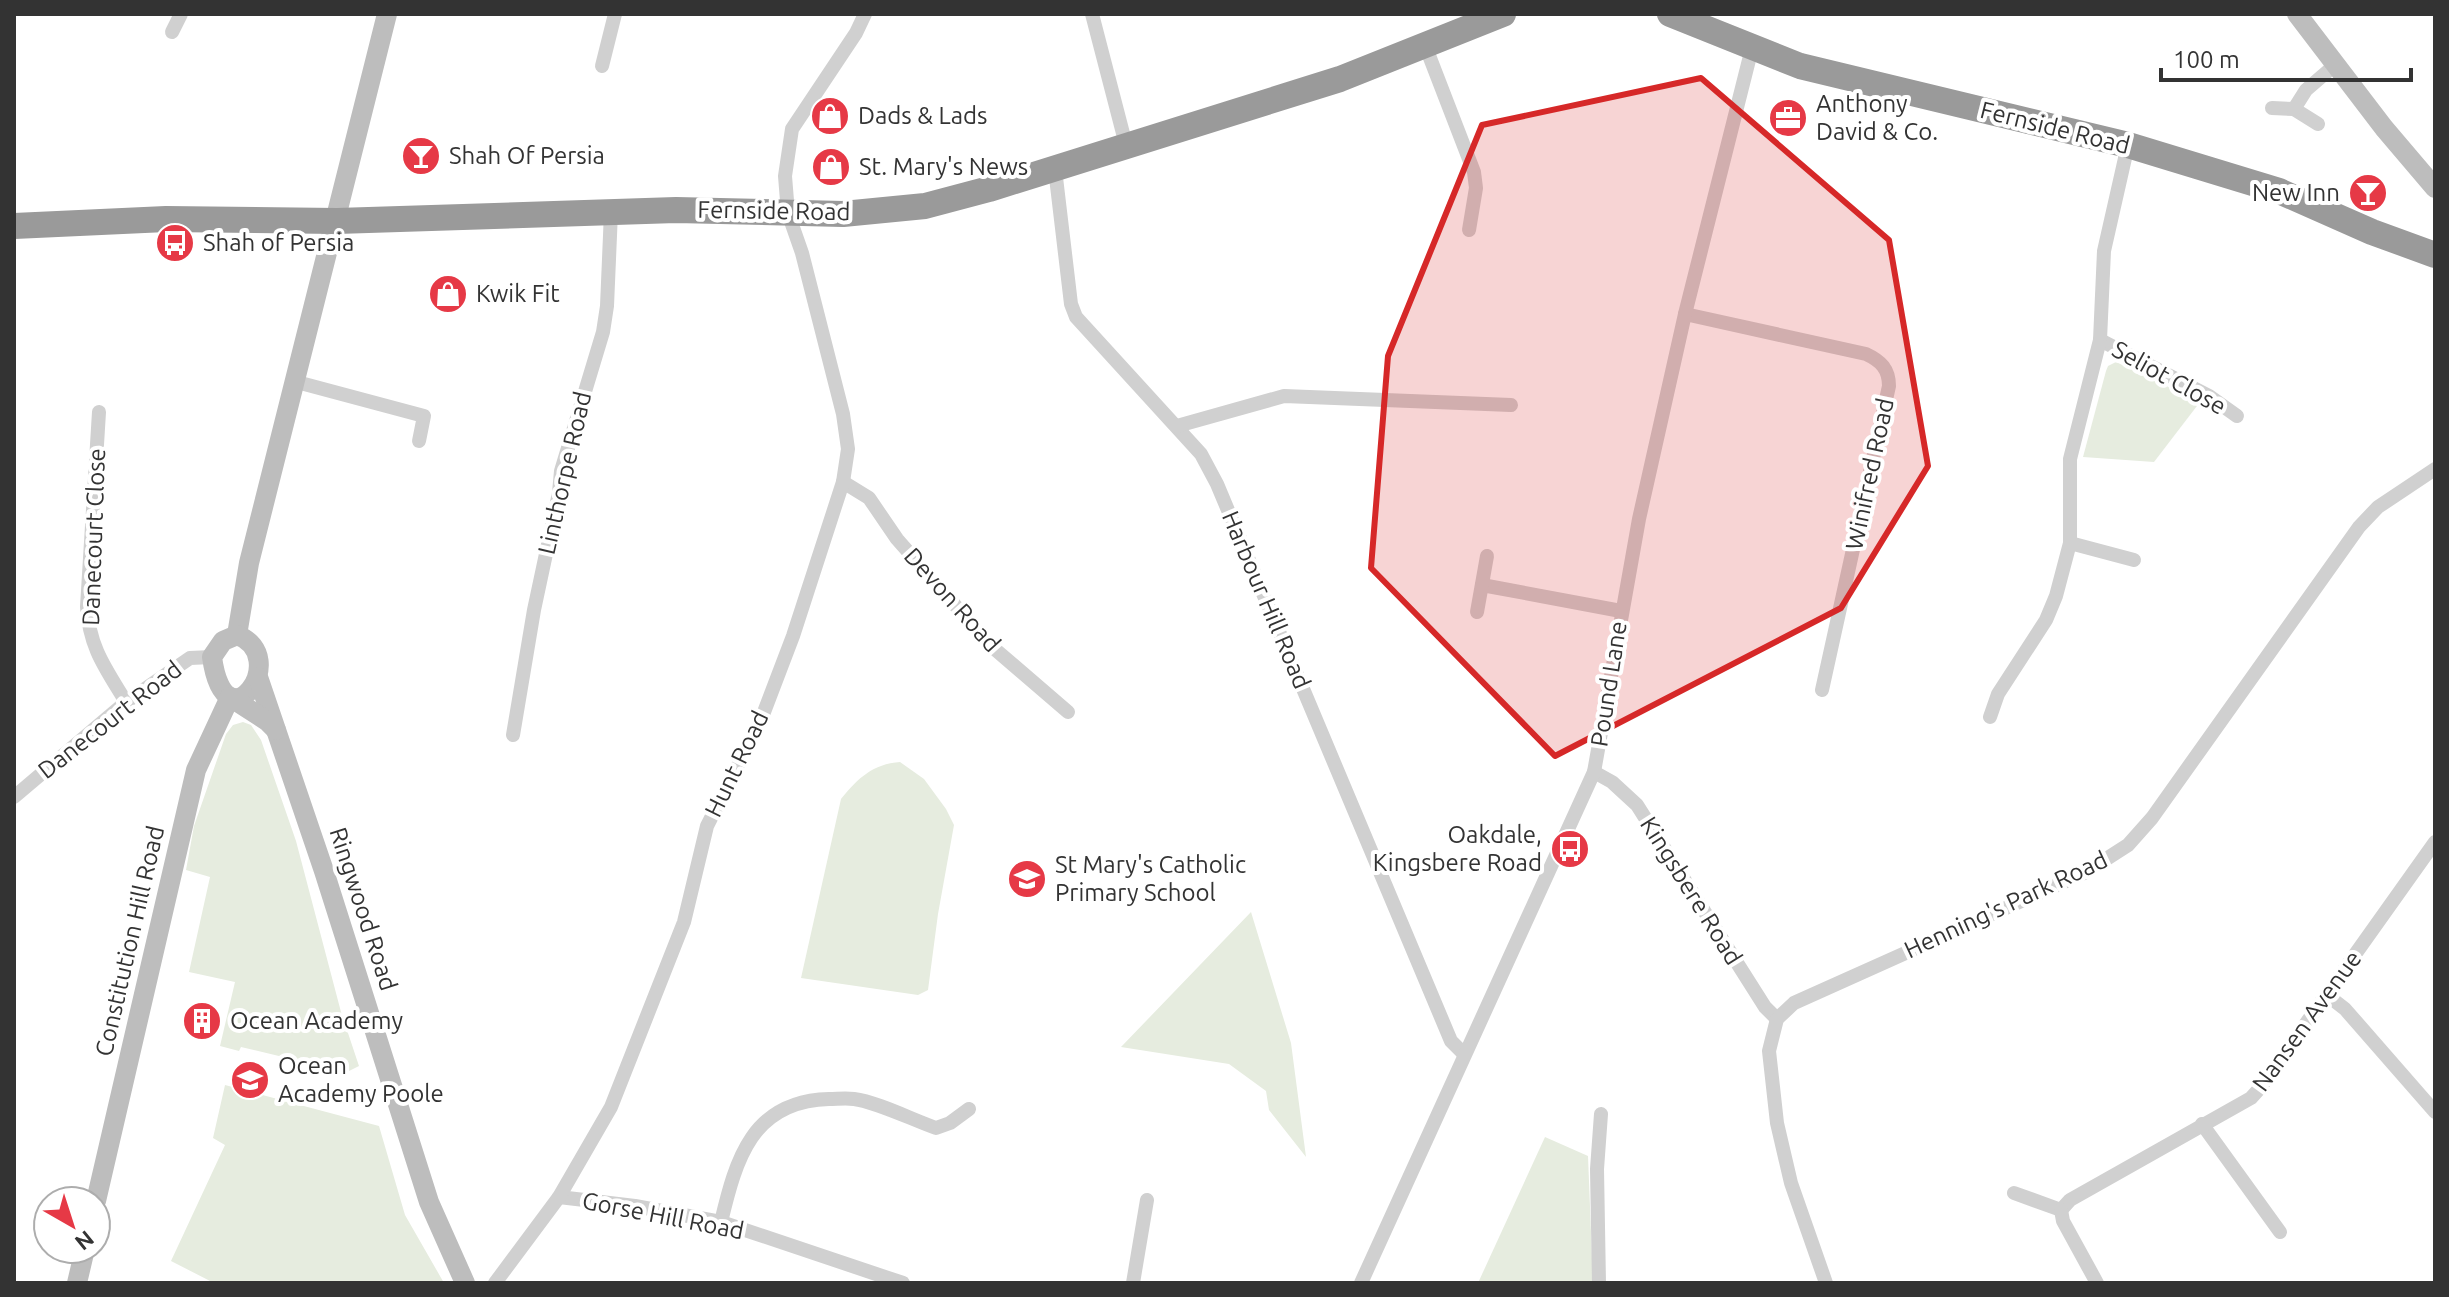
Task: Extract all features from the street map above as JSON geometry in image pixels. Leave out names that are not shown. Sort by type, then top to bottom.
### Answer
[{"type":"highway","name":"Fernside Road","points":[[14,226],[166,219],[337,221],[676,210],[843,214],[925,206],[1055,169],[1340,79],[1503,14]]},
{"type":"highway","name":"Fernside Road","points":[[1670,14],[1800,66],[2128,145],[2279,191],[2372,232],[2435,255]]},
{"type":"main road","points":[[237,635],[249,563],[387,14]]},
{"type":"main road","points":[[2297,14],[2435,188]]},
{"type":"main road","points":[[237,635],[223,641],[212,657],[219,686],[277,731]]},
{"type":"main road","points":[[230,697],[243,697],[250,692],[258,677],[257,657],[251,643],[237,635]]},
{"type":"main road","name":"Ringwood Road","points":[[258,677],[324,871],[424,1187],[444,1241],[465,1283]]},
{"type":"main road","name":"Constitution Hill Road","points":[[100,1185],[196,770],[230,697]]},
{"type":"street","points":[[172,32],[181,14]]},
{"type":"street","points":[[602,66],[615,14]]},
{"type":"street","name":"Hunt Road","points":[[495,1283],[559,1197],[611,1107],[684,922],[707,826],[761,720],[793,636],[843,482],[848,449],[843,414],[802,253],[788,213],[785,176],[792,129],[856,33],[865,14]]},
{"type":"street","points":[[1092,14],[1126,145]]},
{"type":"street","points":[[1425,45],[1474,172],[1476,188],[1469,230]]},
{"type":"street","name":"Pound Lane","points":[[1361,1283],[1594,772],[1621,611],[1685,314],[1752,48]]},
{"type":"street","points":[[2294,109],[2306,90],[2335,65]]},
{"type":"street","points":[[2272,108],[2294,109],[2318,124]]},
{"type":"street","name":"Seliot Close","points":[[1990,717],[1998,694],[2046,620],[2056,596],[2070,543],[2070,459],[2100,340],[2104,251],[2128,145]]},
{"type":"street","name":"Harbour Hill Road","points":[[1055,169],[1071,304],[1076,317],[1201,454],[1217,484],[1451,1041],[1464,1054]]},
{"type":"street","name":"Linthorpe Road","points":[[513,735],[561,471],[603,332],[611,212]]},
{"type":"street","name":"Winifred Road","points":[[1685,314],[1866,354],[1882,363],[1889,377],[1822,690]]},
{"type":"street","name":"Seliot Close","points":[[2100,340],[2209,396],[2237,416]]},
{"type":"street","points":[[293,381],[424,416],[419,441]]},
{"type":"street","points":[[1177,426],[1284,396],[1511,405]]},
{"type":"street","name":"Danecourt Close","points":[[99,412],[88,631],[105,670],[126,702]]},
{"type":"street","name":"Henning's Park Road","points":[[1777,1019],[1794,1003],[2086,872],[2128,845],[2152,818],[2359,527],[2378,507],[2435,469]]},
{"type":"street","name":"Devon Road","points":[[843,482],[869,498],[897,539],[990,645],[1068,712]]},
{"type":"street","points":[[2070,543],[2134,560]]},
{"type":"street","points":[[1477,612],[1487,556]]},
{"type":"street","points":[[1482,585],[1621,611]]},
{"type":"street","name":"Danecourt Road","points":[[14,797],[126,702],[190,658],[212,657]]},
{"type":"street","name":"Kingsbere Road","points":[[1594,772],[1612,782],[1637,805],[1765,1007],[1777,1019]]},
{"type":"street","name":"Nansen Avenue","points":[[2061,1210],[2070,1200],[2251,1098],[2435,842]]},
{"type":"street","points":[[2327,995],[2345,1009],[2435,1112]]},
{"type":"street","points":[[1777,1019],[1769,1051],[1777,1123],[1791,1183],[1826,1283]]},
{"type":"street","points":[[721,1222],[737,1163],[748,1140],[759,1126],[780,1110],[802,1102],[832,1106],[855,1099],[936,1128],[950,1123],[969,1109]]},
{"type":"street","points":[[1599,1283],[1597,1169],[1601,1114]]},
{"type":"street","points":[[2202,1124],[2280,1232]]},
{"type":"street","points":[[2014,1193],[2061,1210],[2063,1221],[2097,1283]]},
{"type":"street","name":"Gorse Hill Road","points":[[559,1197],[635,1206],[721,1222],[903,1283]]},
{"type":"street","points":[[1133,1283],[1147,1200]]},
{"type":"highlighted area","points":[[1701,78],[1889,240],[1928,466],[1841,608],[1555,756],[1371,568],[1388,356],[1482,125]]},
{"type":"shaded area","points":[[2116,362],[2200,402],[2154,462],[2083,457],[2106,371]]},
{"type":"shaded area","points":[[243,722],[251,725],[261,740],[296,841],[341,1012],[359,1066],[339,1076],[308,1068],[308,1063],[241,1047],[239,1051],[220,1046],[235,982],[189,972],[210,877],[186,870],[194,826],[226,734],[233,725]]},
{"type":"shaded area","points":[[900,762],[924,779],[954,825],[928,990],[918,995],[801,978],[841,799],[867,773]]},
{"type":"shaded area","points":[[1251,912],[1291,1043],[1306,1157],[1269,1110],[1266,1091],[1229,1064],[1121,1047]]},
{"type":"shaded area","points":[[225,1085],[379,1126],[405,1215],[444,1283],[214,1283],[171,1261],[225,1145],[213,1138]]},
{"type":"shaded area","points":[[1545,1137],[1588,1156],[1593,1283],[1478,1283]]},
{"type":"place","name":"Dads & Lads","points":[[830,116]]},
{"type":"place","name":"Anthony David & Co.","points":[[1788,118]]},
{"type":"place","name":"Shah Of Persia","points":[[421,156]]},
{"type":"place","name":"St. Mary's News","points":[[831,167]]},
{"type":"place","name":"New Inn","points":[[2368,193]]},
{"type":"place","name":"Shah of Persia","points":[[175,243]]},
{"type":"place","name":"Kwik Fit","points":[[448,294]]},
{"type":"place","name":"Oakdale, Kingsbere Road","points":[[1570,849]]},
{"type":"place","name":"St Mary's Catholic Primary School","points":[[1027,879]]},
{"type":"place","name":"Ocean Academy","points":[[202,1021]]},
{"type":"place","name":"Ocean Academy Poole","points":[[250,1080]]}]
